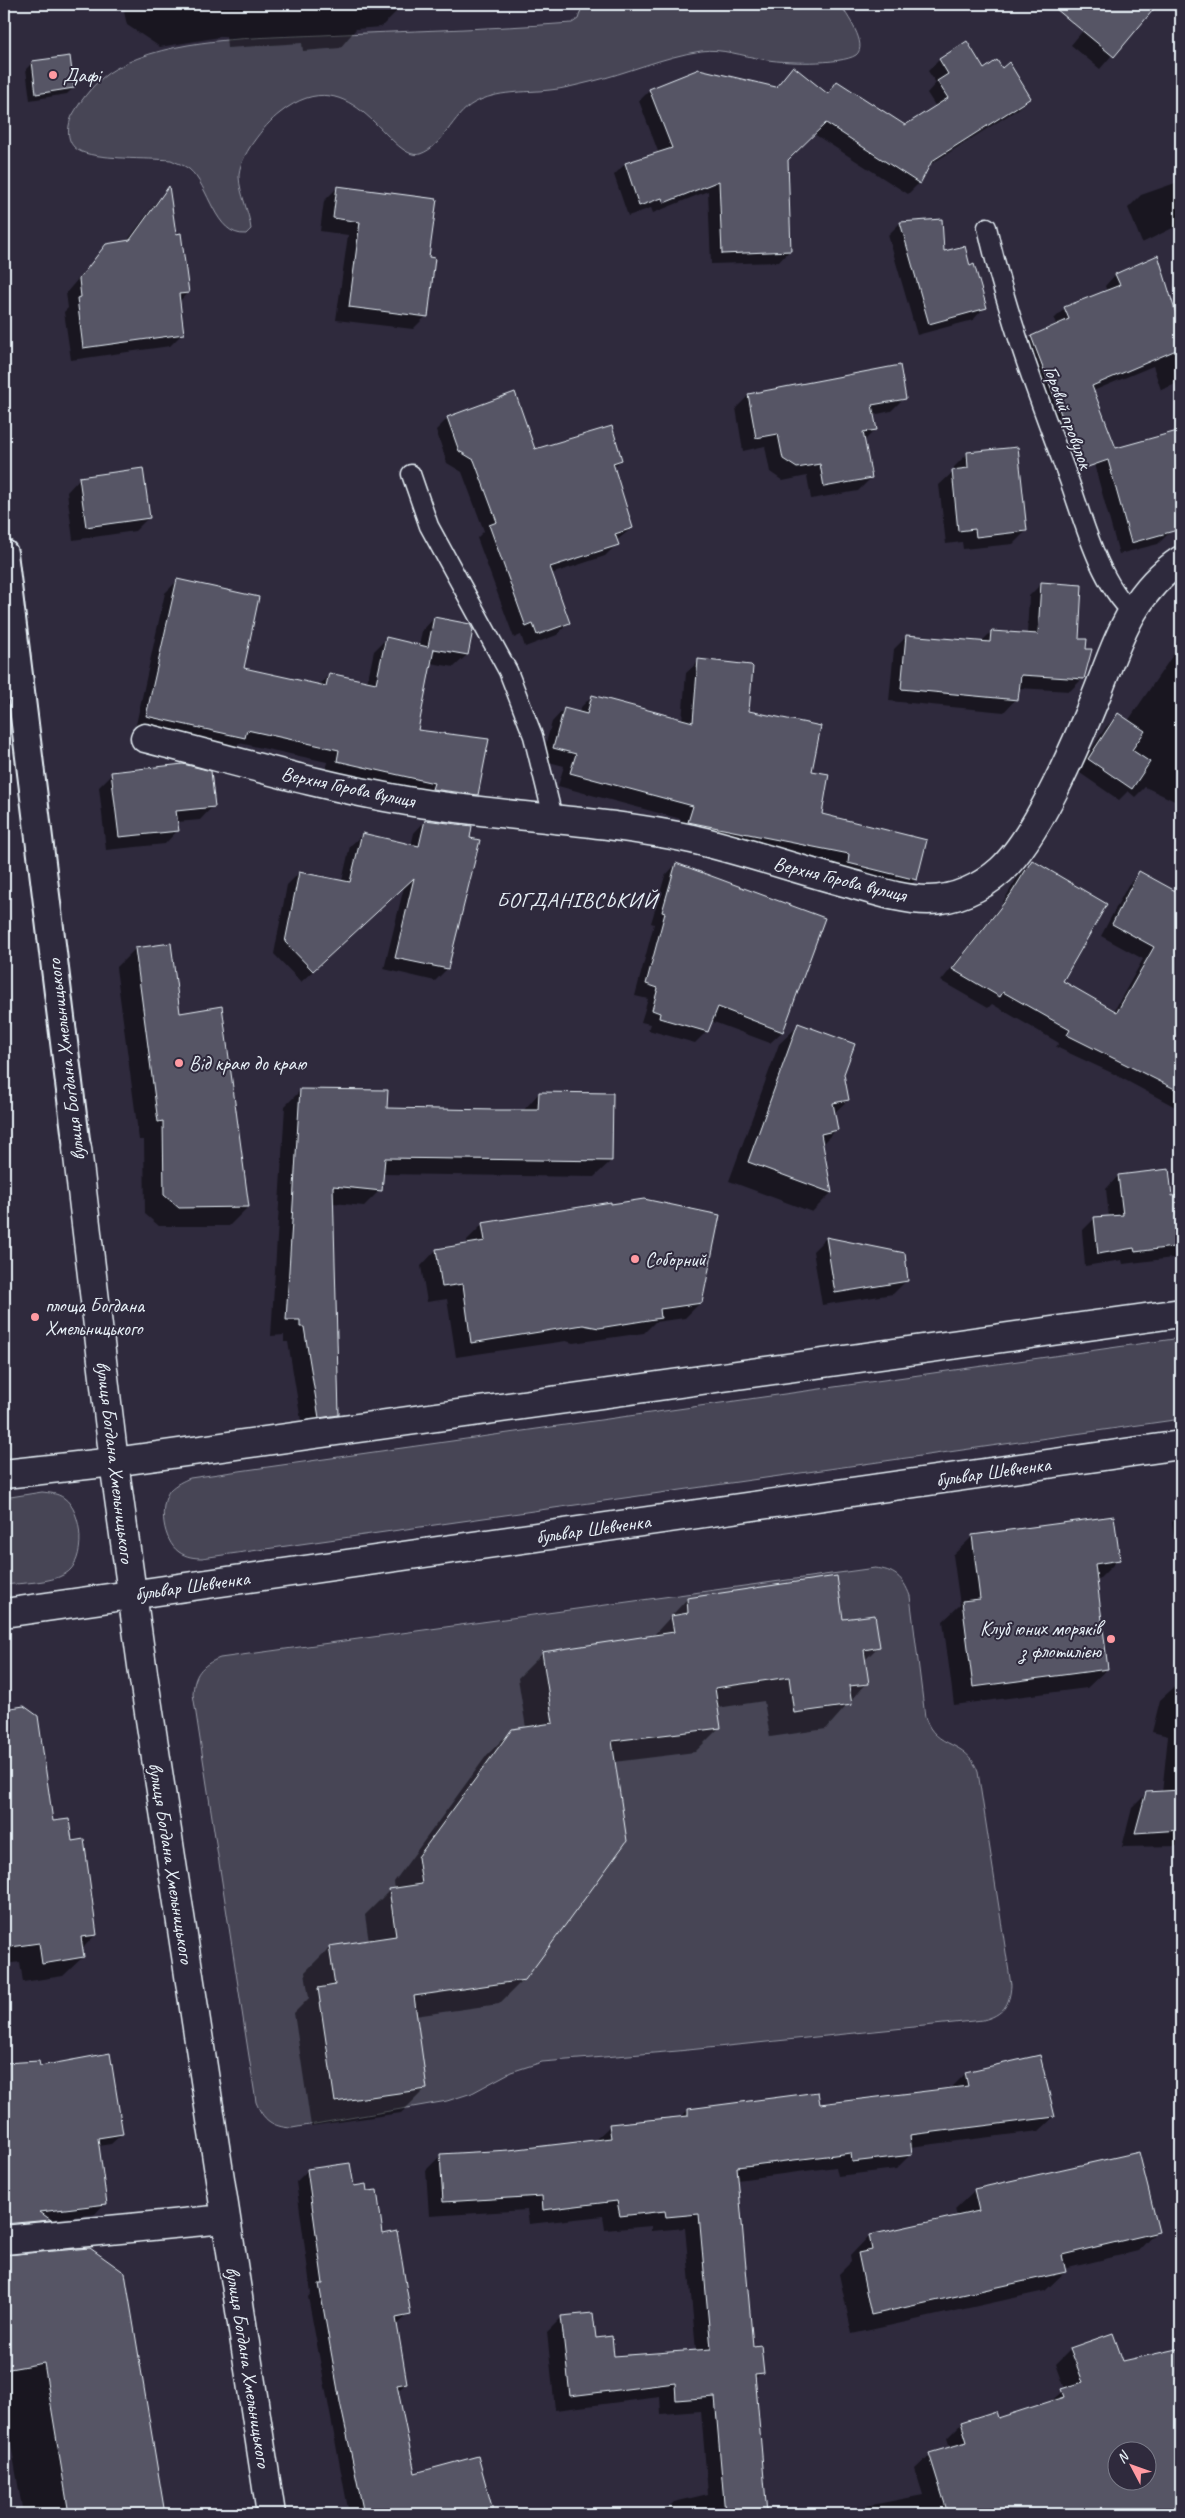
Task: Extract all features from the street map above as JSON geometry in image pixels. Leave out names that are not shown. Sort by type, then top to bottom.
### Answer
[{"type":"street","name":"вулиця Богдана Хмельницького","points":[[4,553],[114,1462],[132,1595],[225,2220],[271,2514]]},
{"type":"street","name":"Верхня Горова вулиця","points":[[145,738],[376,795],[477,812],[553,817],[694,840],[889,895],[929,900],[948,898],[973,890],[1004,868],[1035,823],[1080,734],[1132,612],[1153,582],[1181,560]]},
{"type":"street","points":[[4,1474],[114,1462],[1181,1313]]},
{"type":"street","name":"бульвар Шевченка","points":[[4,1613],[1181,1445]]},
{"type":"street","points":[[4,2240],[225,2220]]},
{"type":"lane","name":"Горовий провулок","points":[[987,228],[1016,336],[1084,521],[1111,588],[1120,601],[1132,612]]},
{"type":"lane","points":[[411,474],[429,526],[508,671],[533,736],[553,817]]},
{"type":"shaded area","points":[[583,4],[840,4],[855,30],[860,44],[856,55],[825,62],[771,60],[724,51],[701,51],[673,57],[570,87],[492,96],[466,108],[442,138],[420,154],[408,152],[395,143],[366,115],[349,102],[329,96],[306,98],[274,118],[253,142],[243,161],[239,177],[251,229],[246,234],[235,232],[219,219],[196,177],[185,166],[171,160],[96,156],[78,150],[71,143],[69,125],[72,116],[80,102],[96,84],[108,73],[137,58],[162,51],[215,41],[243,39],[572,23],[578,19]]},
{"type":"shaded area","points":[[1181,1338],[1181,1419],[202,1558],[190,1557],[179,1552],[169,1540],[164,1523],[164,1505],[170,1490],[177,1484],[190,1478]]},
{"type":"shaded area","points":[[42,1492],[56,1494],[64,1498],[75,1514],[80,1536],[77,1559],[72,1568],[59,1577],[44,1581],[4,1585],[4,1498]]},
{"type":"shaded area","points":[[875,1568],[893,1573],[901,1579],[910,1596],[925,1717],[930,1728],[936,1735],[966,1754],[973,1761],[978,1772],[1011,1985],[1007,2004],[1000,2012],[983,2020],[678,2051],[542,2062],[511,2072],[472,2093],[447,2101],[292,2128],[279,2126],[265,2118],[256,2102],[193,1694],[195,1681],[203,1667],[220,1658]]},
{"type":"building","points":[[1050,4],[1158,4],[1114,57]]},
{"type":"building","points":[[967,41],[984,69],[997,60],[1002,68],[1009,62],[1031,98],[932,161],[920,184],[826,123],[788,160],[791,251],[722,254],[719,181],[664,203],[662,198],[639,206],[625,163],[672,148],[649,89],[699,69],[776,87],[793,66],[828,94],[837,81],[905,125],[948,98],[937,81],[948,74],[939,59]]},
{"type":"building","points":[[70,56],[74,88],[36,94],[32,61]]},
{"type":"building","points":[[169,186],[176,234],[181,233],[189,293],[179,294],[184,334],[83,348],[77,298],[81,297],[79,279],[106,244],[130,240]]},
{"type":"building","points":[[337,186],[437,199],[429,257],[435,258],[428,317],[349,307],[360,222],[333,218]]},
{"type":"building","points":[[942,219],[944,251],[965,246],[970,266],[974,264],[987,308],[929,324],[900,222]]},
{"type":"building","points":[[1158,255],[1181,330],[1181,348],[1092,386],[1116,448],[1181,430],[1181,529],[1131,543],[1108,460],[1082,469],[1031,336],[1069,319],[1064,307],[1120,285],[1115,274]]},
{"type":"building","points":[[900,365],[906,399],[872,405],[877,430],[863,432],[872,478],[824,487],[820,464],[797,468],[783,459],[778,434],[756,438],[748,394]]},
{"type":"building","points":[[515,392],[535,449],[612,426],[622,460],[613,463],[633,528],[615,534],[619,545],[550,567],[570,623],[537,635],[533,624],[526,627],[489,525],[497,522],[474,460],[459,451],[447,417]]},
{"type":"building","points":[[1018,447],[1027,531],[976,537],[975,529],[958,531],[952,470],[968,468],[967,452]]},
{"type":"building","points":[[143,468],[150,518],[86,527],[79,477]]},
{"type":"building","points":[[177,579],[259,597],[244,668],[326,686],[329,673],[376,683],[386,637],[428,647],[434,617],[470,624],[473,630],[468,655],[434,649],[418,730],[489,739],[478,795],[432,789],[434,783],[337,761],[339,750],[247,730],[245,738],[146,716]]},
{"type":"building","points":[[1041,582],[1082,585],[1079,639],[1087,639],[1086,649],[1092,649],[1084,679],[1021,675],[1018,700],[901,689],[906,635],[990,642],[991,631],[1038,634]]},
{"type":"building","points":[[698,659],[751,665],[753,667],[749,711],[821,726],[812,771],[829,774],[822,814],[927,840],[917,880],[848,863],[849,854],[688,822],[693,806],[570,773],[576,754],[553,748],[564,708],[587,714],[592,695],[693,722]]},
{"type":"building","points":[[1118,713],[1145,731],[1132,750],[1150,762],[1132,789],[1088,759]]},
{"type":"building","points":[[183,764],[211,771],[215,807],[176,811],[179,831],[119,837],[111,772]]},
{"type":"building","points":[[425,820],[472,826],[470,838],[480,840],[448,969],[395,958],[414,878],[313,971],[285,942],[299,872],[350,882],[362,833],[419,846]]},
{"type":"building","points":[[1032,860],[1107,904],[1063,981],[1117,1012],[1154,947],[1112,924],[1139,871],[1181,894],[1181,1092],[1067,1035],[1070,1030],[1003,992],[1000,997],[952,969],[1011,894]]},
{"type":"building","points":[[676,863],[825,918],[783,1032],[718,1007],[708,1032],[659,1018],[660,1013],[652,1010],[658,988],[646,984],[665,913],[662,912]]},
{"type":"building","points":[[171,943],[180,1013],[222,1006],[249,1207],[179,1208],[164,1195],[163,1121],[158,1122],[135,948]]},
{"type":"building","points":[[798,1023],[855,1044],[844,1074],[849,1100],[833,1103],[838,1130],[821,1134],[832,1193],[748,1162]]},
{"type":"building","points":[[300,1089],[388,1090],[387,1108],[495,1110],[538,1110],[539,1092],[613,1093],[612,1161],[385,1158],[382,1191],[333,1186],[339,1415],[319,1418],[304,1327],[300,1327],[300,1320],[286,1320]]},
{"type":"building","points":[[1169,1169],[1172,1196],[1181,1195],[1181,1246],[1135,1252],[1134,1248],[1098,1254],[1094,1217],[1123,1215],[1118,1175]]},
{"type":"building","points":[[644,1199],[720,1215],[702,1303],[660,1309],[661,1318],[599,1328],[583,1325],[471,1343],[463,1284],[442,1287],[436,1249],[485,1241],[482,1223],[611,1202],[611,1204]]},
{"type":"building","points":[[826,1237],[905,1253],[908,1281],[835,1293]]},
{"type":"building","points":[[1114,1516],[1120,1560],[1095,1564],[1108,1669],[973,1687],[962,1601],[980,1599],[972,1535]]},
{"type":"building","points":[[837,1576],[843,1619],[875,1615],[880,1647],[864,1650],[869,1684],[849,1686],[852,1705],[794,1713],[789,1677],[715,1688],[721,1728],[612,1741],[627,1841],[525,1980],[414,1996],[427,2089],[335,2102],[318,1988],[335,1985],[329,1946],[396,1936],[389,1889],[422,1884],[418,1857],[512,1729],[553,1723],[542,1652],[674,1632],[671,1616],[688,1613],[687,1598]]},
{"type":"building","points":[[24,1706],[38,1716],[53,1821],[69,1819],[72,1841],[84,1839],[97,1935],[81,1937],[84,1957],[42,1964],[39,1943],[4,1948],[4,1709]]},
{"type":"building","points":[[1181,1790],[1181,1830],[1135,1833],[1146,1792]]},
{"type":"building","points":[[110,2053],[123,2134],[98,2138],[107,2204],[40,2212],[51,2220],[4,2224],[4,2063],[39,2061],[40,2066]]},
{"type":"building","points":[[1040,2055],[1055,2117],[910,2135],[912,2155],[852,2162],[851,2153],[737,2167],[753,2346],[761,2345],[764,2373],[755,2374],[767,2514],[725,2514],[715,2397],[676,2400],[675,2383],[570,2396],[561,2316],[593,2313],[596,2338],[612,2336],[614,2356],[711,2349],[699,2214],[666,2217],[665,2211],[620,2216],[617,2201],[543,2210],[542,2196],[443,2202],[440,2154],[509,2150],[611,2138],[609,2124],[688,2116],[688,2109],[818,2092],[820,2104],[968,2086],[965,2072]]},
{"type":"building","points":[[1139,2152],[1159,2232],[1062,2255],[1066,2272],[871,2315],[858,2253],[872,2250],[869,2235],[979,2211],[974,2189]]},
{"type":"building","points":[[350,2163],[354,2186],[366,2184],[367,2191],[377,2190],[383,2234],[397,2231],[411,2315],[396,2318],[407,2383],[397,2385],[415,2473],[478,2456],[494,2514],[364,2514],[340,2402],[319,2284],[323,2284],[307,2169]]},
{"type":"building","points":[[90,2248],[125,2273],[165,2514],[69,2514],[44,2363],[4,2370],[4,2255]]},
{"type":"building","points":[[1113,2333],[1123,2361],[1181,2348],[1181,2514],[948,2514],[929,2453],[967,2442],[961,2422],[996,2411],[998,2418],[1064,2397],[1061,2389],[1083,2382],[1070,2348]]},
{"type":"place","name":"Дафі","points":[[53,75]]},
{"type":"place","name":"Від краю до краю","points":[[179,1063]]},
{"type":"place","name":"Соборний","points":[[635,1259]]},
{"type":"place","name":"площа Богдана Хмельницького","points":[[35,1317]]},
{"type":"place","name":"Клуб юних моряків з флотилією","points":[[1111,1639]]},
{"type":"district","name":"БОГДАНІВСЬКИЙ","points":[[577,900]]}]
